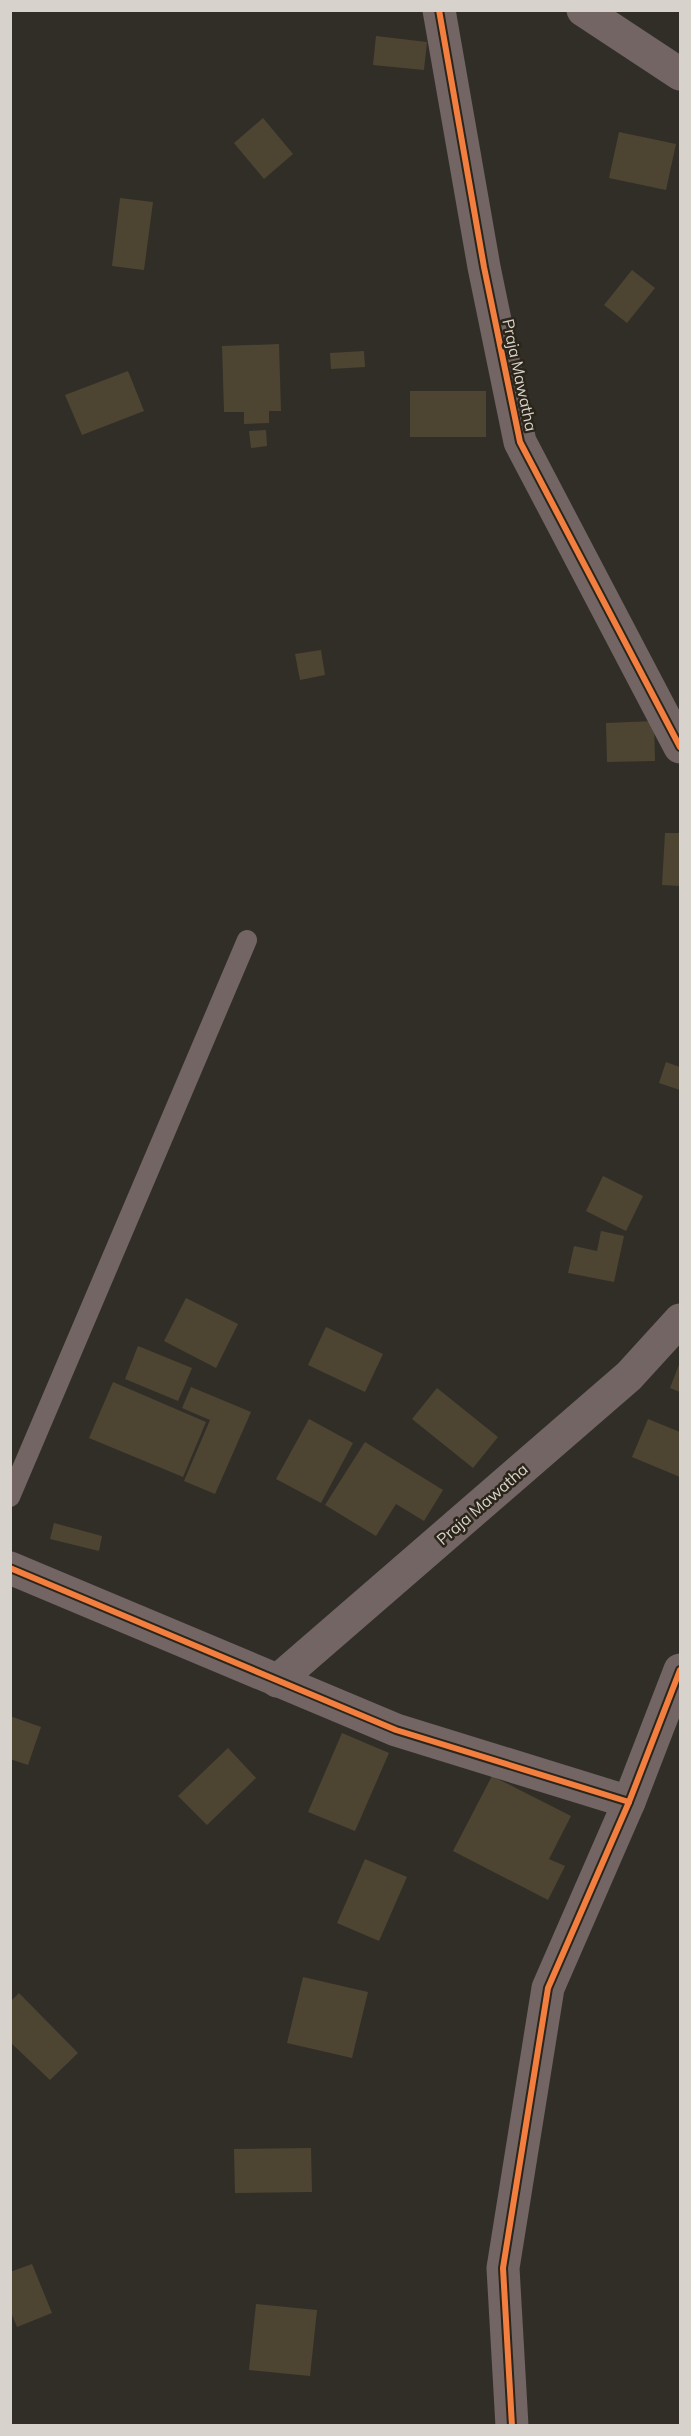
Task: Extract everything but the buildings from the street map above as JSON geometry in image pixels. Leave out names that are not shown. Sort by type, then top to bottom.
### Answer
[{"type":"street","name":"Praja Mawatha","points":[[439,10],[484,267],[520,442],[681,747]]},
{"type":"street","points":[[583,10],[681,74]]},
{"type":"street","name":"Praja Mawatha","points":[[277,1681],[629,1376],[681,1320]]},
{"type":"street","points":[[10,1568],[396,1730],[629,1802]]},
{"type":"street","points":[[512,2426],[503,2268],[548,1988],[629,1802],[681,1670]]},
{"type":"lane","points":[[10,1497],[247,940]]},
{"type":"cycle path","points":[[439,10],[484,267],[520,442],[680,747]]},
{"type":"cycle path","points":[[10,1568],[396,1730],[629,1802]]},
{"type":"cycle path","points":[[512,2426],[503,2268],[548,1988],[629,1802],[680,1670]]}]
